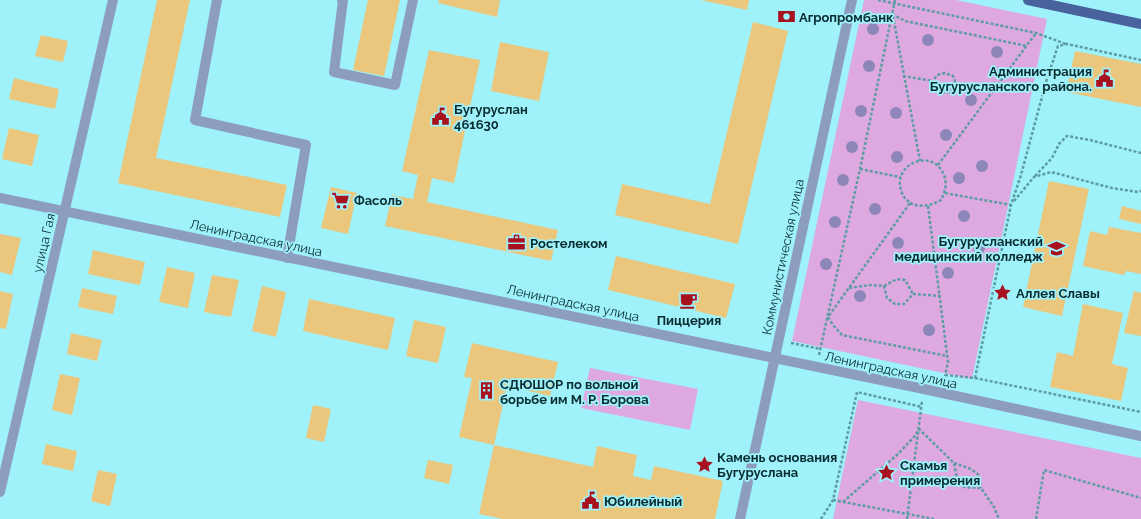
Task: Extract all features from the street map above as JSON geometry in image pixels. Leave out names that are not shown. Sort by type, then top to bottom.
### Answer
[{"type":"main road","points":[[1028,0],[1141,24]]},
{"type":"street","name":"улица Гая","points":[[0,492],[113,0]]},
{"type":"street","points":[[217,0],[195,120],[306,145],[287,258]]},
{"type":"street","points":[[342,0],[334,72],[395,85],[414,0]]},
{"type":"street","name":"Коммунистическая улица","points":[[740,519],[852,0]]},
{"type":"street","name":"Ленинградская улица","points":[[0,198],[924,389],[941,394],[1141,436]]},
{"type":"path","points":[[878,0],[1036,33],[1066,44],[1141,60]]},
{"type":"path","points":[[817,367],[895,0]]},
{"type":"path","points":[[892,14],[905,21],[1027,46]]},
{"type":"path","points":[[892,14],[920,161]]},
{"type":"path","points":[[938,165],[1036,33]]},
{"type":"path","points":[[975,378],[1011,205],[1021,175],[1046,82],[1058,46],[1066,44]]},
{"type":"path","points":[[933,81],[937,76],[945,73],[953,76],[956,84]]},
{"type":"path","points":[[903,76],[933,81]]},
{"type":"path","points":[[933,81],[935,87],[940,92],[946,93],[952,91],[956,84]]},
{"type":"path","points":[[956,84],[994,91]]},
{"type":"path","points":[[1011,205],[1019,193],[1052,158],[1059,144],[1067,136],[1090,140],[1141,153]]},
{"type":"path","points":[[920,161],[932,162],[938,165],[945,176],[946,185],[945,193],[941,200],[928,206],[919,207],[910,203],[902,194],[900,177],[906,168],[914,162],[920,161]]},
{"type":"path","points":[[860,169],[900,177]]},
{"type":"path","points":[[1034,177],[1051,172],[1112,188],[1138,192],[1141,191]]},
{"type":"path","points":[[945,193],[1011,205]]},
{"type":"path","points":[[828,317],[910,203]]},
{"type":"path","points":[[928,206],[948,362],[941,394]]},
{"type":"path","points":[[849,288],[870,285],[884,286],[897,279],[905,280],[913,294]]},
{"type":"path","points":[[884,286],[887,298],[895,304],[904,304],[913,294]]},
{"type":"path","points":[[913,294],[940,296]]},
{"type":"path","points":[[828,317],[833,326],[842,335],[947,356]]},
{"type":"path","points":[[945,375],[975,378],[1141,412]]},
{"type":"path","points":[[907,519],[924,389]]},
{"type":"path","points":[[821,519],[833,500],[857,392],[922,407]]},
{"type":"path","points":[[919,428],[954,463],[971,469],[979,475],[981,488],[994,507],[999,519]]},
{"type":"path","points":[[843,502],[898,454],[914,437],[919,428]]},
{"type":"path","points":[[954,463],[957,479],[964,487],[981,488]]},
{"type":"path","points":[[1036,519],[1044,470],[1141,498]]},
{"type":"path","points":[[833,500],[934,519]]},
{"type":"shaded area","points":[[864,0],[956,0],[1047,19],[972,379],[792,341]]},
{"type":"shaded area","points":[[590,368],[698,389],[690,430],[581,408]]},
{"type":"shaded area","points":[[858,400],[1141,458],[1141,519],[833,519]]},
{"type":"building","points":[[157,0],[190,0],[156,158],[287,185],[280,217],[118,183]]},
{"type":"building","points":[[368,0],[400,0],[384,76],[353,70]]},
{"type":"building","points":[[439,0],[500,0],[497,17],[438,3]]},
{"type":"building","points":[[701,0],[749,0],[747,10]]},
{"type":"building","points":[[753,22],[788,31],[738,244],[615,215],[622,184],[710,204]]},
{"type":"building","points":[[41,35],[68,41],[63,62],[35,56]]},
{"type":"building","points":[[500,42],[549,52],[539,101],[491,91]]},
{"type":"building","name":"Бугуруслан 461630","points":[[429,50],[480,60],[454,183],[432,178],[427,202],[558,230],[551,261],[385,226],[392,195],[413,199],[418,175],[402,171]]},
{"type":"building","name":"Администрация Бугурусланского района.","points":[[1075,51],[1141,64],[1141,107],[1066,92]]},
{"type":"building","points":[[14,78],[59,89],[55,109],[9,99]]},
{"type":"building","points":[[9,128],[39,135],[32,166],[2,159]]},
{"type":"building","name":"Бугурусланский медицинский колледж","points":[[1049,181],[1089,189],[1062,316],[1023,307]]},
{"type":"building","points":[[331,187],[357,193],[348,234],[321,228]]},
{"type":"building","points":[[1122,206],[1141,211],[1141,224],[1119,219]]},
{"type":"building","points":[[1109,227],[1141,233],[1141,274],[1126,271],[1124,275],[1083,266],[1090,231],[1107,235]]},
{"type":"building","points":[[0,234],[21,238],[12,275],[0,272]]},
{"type":"building","points":[[93,250],[145,262],[140,285],[88,274]]},
{"type":"building","points":[[616,256],[735,284],[726,318],[608,290]]},
{"type":"building","points":[[167,267],[195,273],[188,308],[159,302]]},
{"type":"building","points":[[212,275],[239,280],[231,317],[204,312]]},
{"type":"building","points":[[262,286],[286,292],[276,337],[252,331]]},
{"type":"building","points":[[82,288],[117,296],[113,314],[78,307]]},
{"type":"building","points":[[0,291],[13,294],[6,329],[0,328]]},
{"type":"building","points":[[1134,291],[1141,293],[1141,336],[1124,333]]},
{"type":"building","points":[[309,299],[395,318],[388,350],[303,331]]},
{"type":"building","points":[[1083,304],[1123,313],[1112,364],[1128,368],[1121,401],[1050,387],[1057,352],[1073,356]]},
{"type":"building","points":[[414,320],[446,327],[438,363],[406,356]]},
{"type":"building","points":[[71,333],[102,340],[97,361],[67,354]]},
{"type":"building","name":"СДЮШОР по вольной борьбе им М. Р. Борова","points":[[472,343],[558,362],[550,396],[507,386],[494,445],[459,437],[472,378],[464,377]]},
{"type":"building","points":[[60,374],[80,378],[72,415],[52,410]]},
{"type":"building","points":[[313,405],[331,409],[324,442],[306,438]]},
{"type":"building","points":[[46,444],[77,451],[73,471],[42,464]]},
{"type":"building","points":[[494,445],[593,467],[597,446],[637,455],[633,476],[651,480],[654,466],[723,481],[715,519],[503,519],[479,514]]},
{"type":"building","points":[[428,460],[453,465],[449,484],[424,478]]},
{"type":"building","points":[[98,470],[117,474],[110,506],[91,501]]},
{"type":"place","name":"Агропромбанк","points":[[786,17]]},
{"type":"place","name":"Администрация Бугурусланского района.","points":[[1105,78]]},
{"type":"place","name":"Бугуруслан 461630","points":[[441,116]]},
{"type":"place","name":"Фасоль","points":[[341,200]]},
{"type":"place","name":"Ростелеком","points":[[517,243]]},
{"type":"place","name":"Бугурусланский медицинский колледж","points":[[1056,248]]},
{"type":"place","name":"Аллея Славы","points":[[1003,293]]},
{"type":"place","name":"Пиццерия","points":[[689,301]]},
{"type":"place","name":"СДЮШОР по вольной борьбе им М. Р. Борова","points":[[487,391]]},
{"type":"place","name":"Камень основания Бугуруслана","points":[[704,464]]},
{"type":"place","name":"Скамья примерения","points":[[887,472]]},
{"type":"place","name":"Юбилейный","points":[[591,501]]}]
